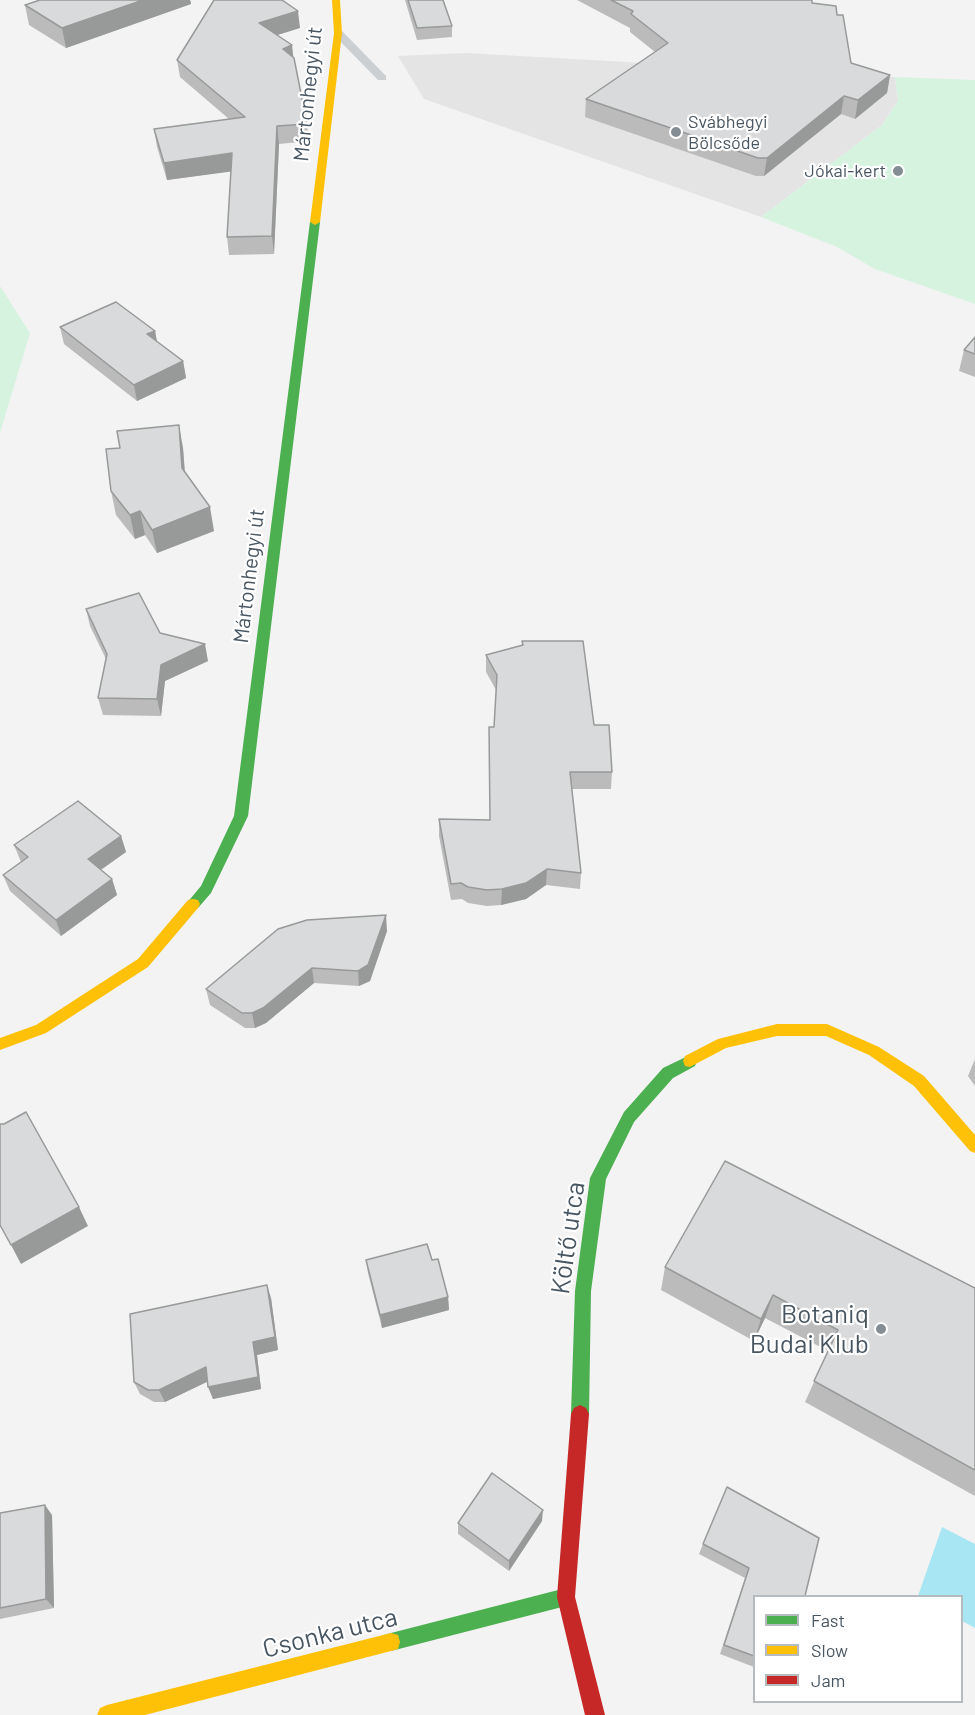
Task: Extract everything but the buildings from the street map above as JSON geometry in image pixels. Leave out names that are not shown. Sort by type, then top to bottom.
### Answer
[{"type":"street","name":"Mártonhegyi út","points":[[0,1044],[41,1029],[143,963],[206,889],[241,816],[338,33],[336,0]]},
{"type":"street","name":"Költő utca","points":[[595,1715],[566,1597],[580,1400],[583,1291],[598,1178],[629,1117],[668,1074],[723,1043],[777,1030],[827,1030],[874,1051],[919,1081],[975,1146]]},
{"type":"street","name":"Csonka utca","points":[[106,1715],[566,1597]]},
{"type":"lane","points":[[338,33],[382,78]]},
{"type":"shaded area","points":[[466,53],[895,77],[898,101],[882,125],[761,217],[424,99],[398,56]]},
{"type":"green space","name":"Jókai-kert","points":[[895,77],[975,80],[975,304],[875,269],[837,247],[761,217],[882,125],[898,101]]},
{"type":"green space","points":[[0,286],[30,333],[0,433]]},
{"type":"water","points":[[942,1527],[975,1544],[975,1628],[963,1622],[963,1595],[918,1595]]},
{"type":"traffic: fast","points":[[193,904],[206,889],[241,816],[315,222]]},
{"type":"traffic: fast","points":[[580,1414],[583,1291],[598,1178],[629,1117],[668,1073],[690,1061]]},
{"type":"traffic: fast","points":[[391,1642],[566,1597]]},
{"type":"traffic: slow","points":[[315,222],[338,33],[336,0]]},
{"type":"traffic: slow","points":[[0,1044],[41,1029],[143,963],[193,904]]},
{"type":"traffic: slow","points":[[690,1061],[723,1043],[777,1030],[827,1030],[874,1051],[919,1081],[975,1146]]},
{"type":"traffic: slow","points":[[107,1715],[391,1642]]},
{"type":"traffic: jam","points":[[580,1414],[566,1597],[595,1715]]},
{"type":"place","name":"Svábhegyi Bölcsőde","points":[[676,132]]},
{"type":"place","name":"Jókai-kert","points":[[898,171]]},
{"type":"place","name":"Botaniq Budai Klub","points":[[881,1329]]}]
